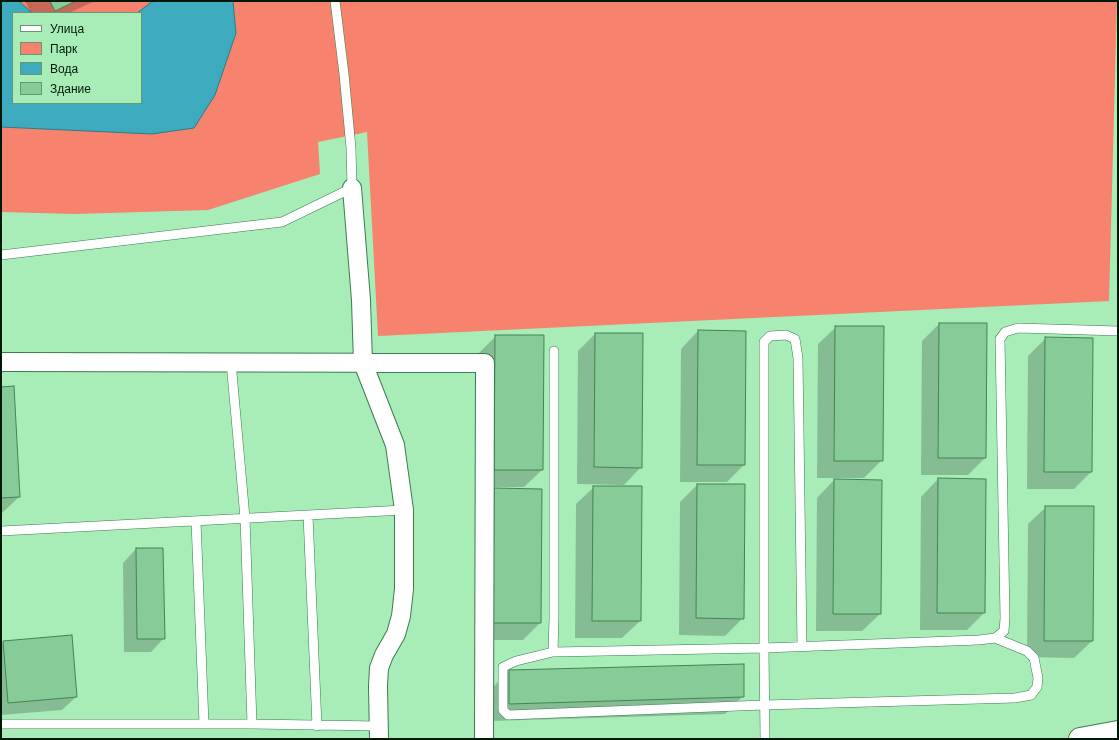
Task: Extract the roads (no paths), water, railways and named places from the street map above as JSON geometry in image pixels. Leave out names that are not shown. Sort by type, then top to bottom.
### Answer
[{"type":"main road","points":[[1080,739],[1118,732]]},
{"type":"street","points":[[352,188],[361,300],[363,363],[395,445],[404,510],[404,589],[401,616],[396,634],[384,655],[379,668],[379,732]]},
{"type":"street","points":[[1,362],[485,363],[484,739]]},
{"type":"lane","points":[[1,255],[282,222],[352,188],[351,148],[335,1]]},
{"type":"lane","points":[[995,638],[1004,631],[1005,618],[1000,339],[1005,332],[1018,328],[1118,331]]},
{"type":"lane","points":[[765,739],[764,342],[770,336],[786,335],[795,339],[798,358],[802,646]]},
{"type":"lane","points":[[553,652],[554,351]]},
{"type":"lane","points":[[231,362],[245,518],[252,724]]},
{"type":"lane","points":[[1,531],[404,510]]},
{"type":"lane","points":[[308,515],[317,726]]},
{"type":"lane","points":[[196,521],[204,724]]},
{"type":"lane","points":[[995,638],[1027,650],[1034,658],[1038,678],[1037,687],[1031,695],[1014,698],[764,705],[508,715],[503,710],[503,667],[516,661],[553,652],[802,646],[979,640],[995,638]]},
{"type":"lane","points":[[1,724],[252,724],[317,726],[379,732]]},
{"type":"water","points":[[1,1],[19,1],[31,12],[12,12],[12,104],[142,104],[142,12],[138,12],[153,1],[233,1],[236,33],[215,95],[194,128],[152,134],[1,127]]}]
